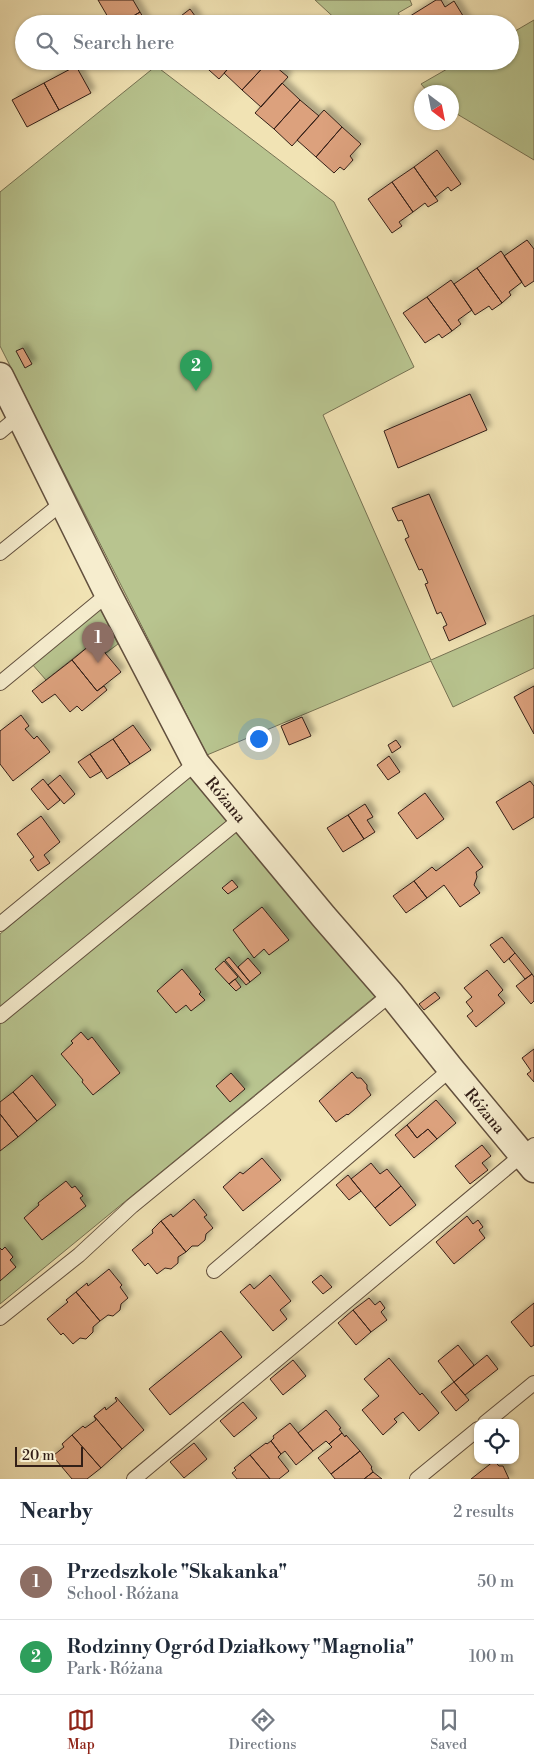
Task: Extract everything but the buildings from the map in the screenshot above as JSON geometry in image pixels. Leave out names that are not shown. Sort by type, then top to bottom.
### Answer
[{"type":"street","name":"Różana","points":[[0,376],[9,424],[62,503],[196,763],[391,994],[450,1069],[530,1156]]},
{"type":"lane","points":[[0,553],[62,503]]},
{"type":"lane","points":[[0,683],[108,594]]},
{"type":"lane","points":[[0,924],[196,763]]},
{"type":"lane","points":[[0,1016],[242,818]]},
{"type":"lane","points":[[0,1318],[79,1255],[137,1202],[391,994]]},
{"type":"lane","points":[[214,1271],[450,1069]]},
{"type":"lane","points":[[134,1479],[530,1156]]},
{"type":"lane","points":[[490,1419],[534,1382]]},
{"type":"lane","points":[[417,1479],[474,1432]]},
{"type":"green space","points":[[315,0],[410,0],[412,5],[398,13],[399,15],[331,15]]},
{"type":"green space","points":[[534,20],[534,160],[459,115],[459,85],[421,84],[445,70],[519,70],[519,29]]},
{"type":"green space","points":[[151,70],[161,70],[334,202],[414,367],[323,415],[431,660],[534,615],[534,668],[453,707],[431,661],[207,755],[0,346],[0,192]]},
{"type":"green space","points":[[100,608],[118,644],[106,653],[95,641],[46,680],[32,664]]},
{"type":"green space","points":[[192,774],[378,994],[0,1304],[0,934]]},
{"type":"place","name":"Rodzinny Ogród Działkowy \"Magnolia\"","points":[[196,391]]},
{"type":"place","name":"Przedszkole \"Skakanka\"","points":[[98,663]]}]
